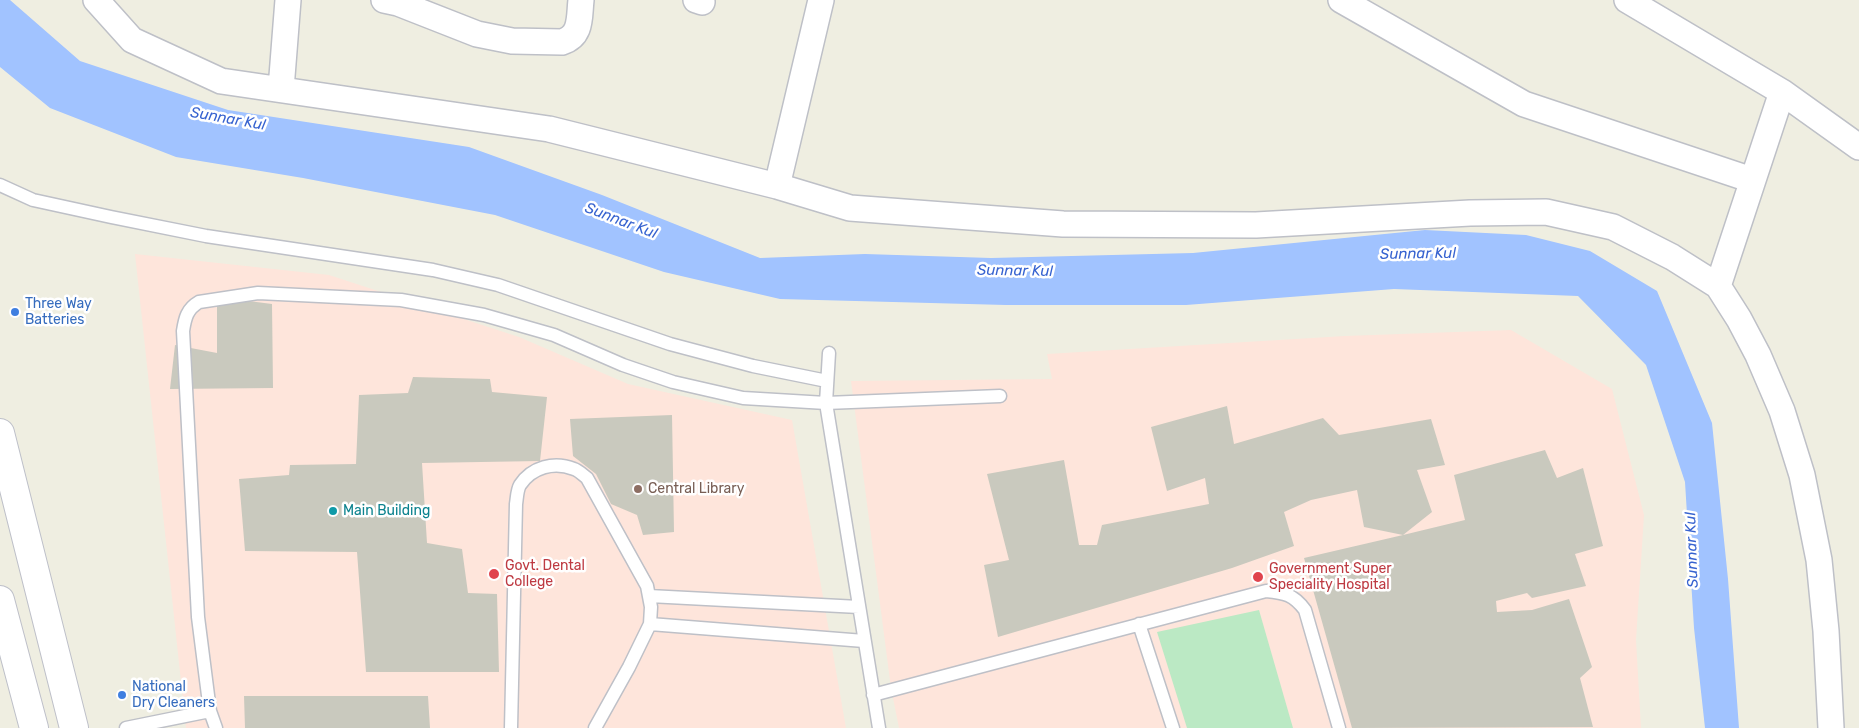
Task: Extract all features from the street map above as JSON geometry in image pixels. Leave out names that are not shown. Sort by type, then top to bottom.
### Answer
[{"type":"main road","points":[[0,433],[74,728]]},
{"type":"main road","points":[[0,600],[34,728]]},
{"type":"street","points":[[96,0],[132,40],[221,81],[549,129],[777,186],[850,208],[1063,224],[1256,225],[1470,213],[1546,212],[1613,227],[1672,257],[1718,286],[1740,319],[1758,354],[1782,411],[1802,475],[1819,560],[1826,631],[1831,728]]},
{"type":"street","points":[[281,89],[288,0]]},
{"type":"street","points":[[384,0],[398,3],[477,34],[512,41],[562,42],[569,40],[578,30],[581,0]]},
{"type":"street","points":[[777,186],[821,0]]},
{"type":"street","points":[[1341,0],[1524,104],[1752,180]]},
{"type":"street","points":[[1627,0],[1782,92],[1859,146]]},
{"type":"street","points":[[1718,286],[1782,92]]},
{"type":"lane","points":[[0,185],[33,200],[111,217],[206,236],[432,270],[498,285],[670,344],[753,366],[827,381]]},
{"type":"lane","points":[[216,728],[210,710],[198,617],[183,331],[185,318],[192,306],[200,302],[258,292],[401,300],[484,315],[554,335],[623,364],[673,382],[743,398],[826,403],[1000,396]]},
{"type":"lane","points":[[829,353],[826,403],[879,728]]},
{"type":"lane","points":[[511,728],[516,504],[519,486],[532,472],[548,466],[563,466],[575,469],[587,478],[647,586],[651,607],[650,624],[630,667],[595,728]]},
{"type":"lane","points":[[874,695],[1266,591],[1283,593],[1296,599],[1305,610],[1339,728]]},
{"type":"lane","points":[[649,596],[859,606]]},
{"type":"lane","points":[[650,624],[864,641]]},
{"type":"lane","points":[[1139,624],[1173,728]]},
{"type":"lane","points":[[126,728],[210,710]]},
{"type":"shaded area","name":"Govt. Dental College","points":[[135,254],[329,275],[519,337],[628,384],[792,420],[846,728],[186,728]]},
{"type":"shaded area","name":"Government Super Speciality Hospital","points":[[1511,330],[1612,389],[1644,515],[1636,640],[1641,728],[899,728],[891,688],[851,381],[1052,379],[1047,354],[1345,336]]},
{"type":"green space","points":[[1259,610],[1293,728],[1187,728],[1157,632]]},
{"type":"water","name":"Sunnar Kul","points":[[0,0],[10,0],[80,61],[228,110],[469,147],[602,195],[760,258],[865,254],[991,258],[1193,253],[1425,230],[1526,235],[1590,251],[1657,291],[1712,423],[1728,579],[1739,728],[1705,728],[1694,628],[1685,482],[1646,365],[1578,296],[1394,289],[1186,305],[1006,305],[780,299],[664,272],[495,215],[303,178],[176,157],[50,108],[0,67]]},
{"type":"building","points":[[217,297],[272,304],[273,388],[170,389],[175,345],[217,353]]},
{"type":"building","name":"Main Building","points":[[413,377],[490,379],[492,392],[547,397],[540,461],[422,463],[427,543],[462,549],[468,593],[497,594],[499,672],[366,672],[357,552],[245,551],[239,479],[289,475],[290,465],[356,464],[359,395],[408,393]]},
{"type":"building","points":[[1227,406],[1234,444],[1323,418],[1339,435],[1431,419],[1445,465],[1417,470],[1432,512],[1403,535],[1364,527],[1357,490],[1311,500],[1284,512],[1294,546],[1232,568],[998,637],[984,565],[1009,560],[987,474],[1064,460],[1079,545],[1097,545],[1102,525],[1209,504],[1205,478],[1167,491],[1151,427]]},
{"type":"building","name":"Central Library","points":[[672,415],[674,532],[643,535],[637,515],[611,504],[596,474],[573,456],[570,419]]},
{"type":"building","points":[[1545,450],[1557,478],[1583,468],[1603,546],[1575,554],[1586,586],[1532,598],[1527,593],[1496,601],[1497,612],[1532,610],[1569,599],[1592,667],[1580,678],[1593,727],[1352,728],[1304,558],[1465,520],[1454,475]]},
{"type":"building","points":[[244,696],[428,696],[430,728],[245,728]]},
{"type":"place","name":"Three Way Batteries","points":[[15,312]]},
{"type":"place","name":"Central Library","points":[[638,489]]},
{"type":"place","name":"Main Building","points":[[333,511]]},
{"type":"place","name":"Govt. Dental College","points":[[494,574]]},
{"type":"place","name":"Government Super Speciality Hospital","points":[[1258,577]]},
{"type":"place","name":"National Dry Cleaners","points":[[122,695]]}]
